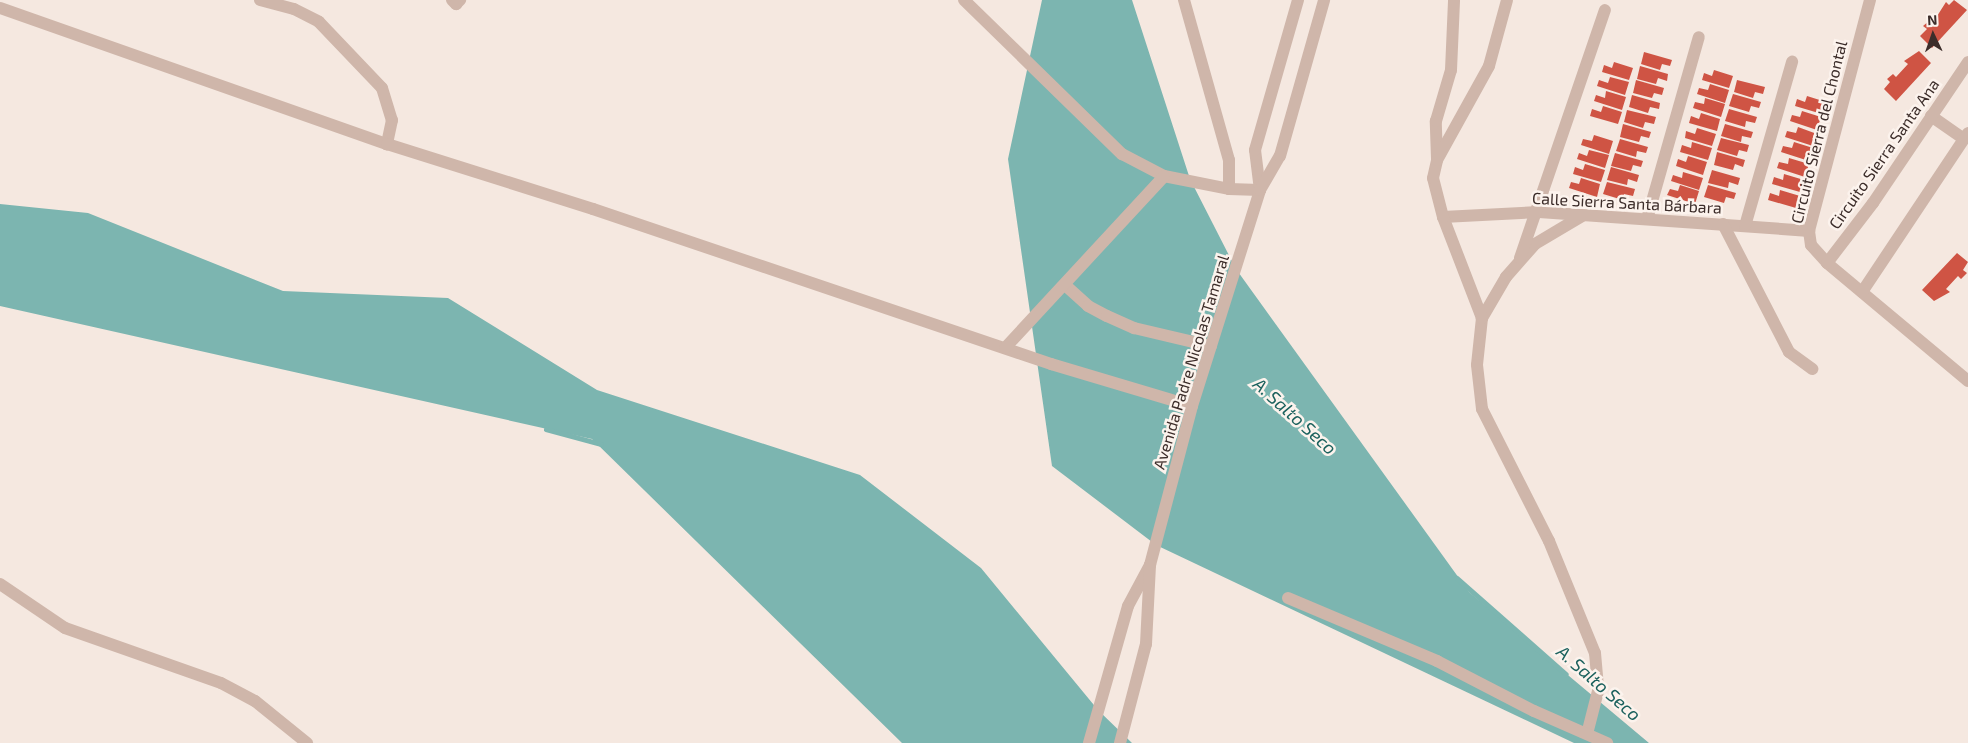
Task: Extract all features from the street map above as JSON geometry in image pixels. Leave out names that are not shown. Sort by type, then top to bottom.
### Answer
[{"type":"street","points":[[260,0],[294,9],[319,22],[382,88],[392,120],[386,144]]},
{"type":"street","points":[[452,0],[456,4],[460,0]]},
{"type":"street","points":[[964,0],[1122,154],[1164,176],[1229,189],[1260,190]]},
{"type":"street","points":[[1184,0],[1229,160],[1229,189]]},
{"type":"street","name":"Avenida Padre Nicolas Tamaral","points":[[1260,190],[1255,150],[1298,0]]},
{"type":"street","name":"Avenida Padre Nicolas Tamaral","points":[[1150,565],[1192,406],[1260,190],[1280,156],[1324,0]]},
{"type":"street","points":[[1454,0],[1451,70],[1436,121],[1437,160],[1434,178],[1443,217],[1482,318],[1477,365],[1482,409],[1549,540],[1595,654],[1598,691],[1587,734]]},
{"type":"street","points":[[1437,160],[1489,66],[1507,0]]},
{"type":"street","name":"Circuito Sierra del Chontal","points":[[1870,0],[1809,230],[1811,245],[1827,263],[1968,381]]},
{"type":"street","points":[[0,8],[386,144],[593,209],[1005,348],[1192,406]]},
{"type":"street","points":[[1520,261],[1526,236],[1539,212],[1605,10]]},
{"type":"street","points":[[1647,219],[1699,37]]},
{"type":"street","points":[[1746,226],[1792,62]]},
{"type":"street","name":"Circuito Sierra Santa Ana","points":[[1827,263],[1873,203],[1968,62]]},
{"type":"street","points":[[1862,292],[1966,136],[1931,116]]},
{"type":"street","points":[[1005,348],[1164,176]]},
{"type":"street","name":"Calle Sierra Santa Bárbara","points":[[1443,217],[1539,212],[1809,230]]},
{"type":"street","points":[[1482,318],[1520,261],[1555,229],[1582,216]]},
{"type":"street","points":[[1723,224],[1789,352],[1812,369]]},
{"type":"street","points":[[1064,285],[1088,306],[1134,328],[1211,346]]},
{"type":"street","points":[[1089,743],[1128,606],[1150,565]]},
{"type":"street","points":[[1120,743],[1146,644],[1150,565]]},
{"type":"street","points":[[0,584],[65,628],[221,683],[255,701],[307,743]]},
{"type":"street","points":[[1288,598],[1437,661],[1607,743]]},
{"type":"water","points":[[1042,0],[1132,0],[1190,179],[1236,269],[1469,592],[1649,743],[1574,743],[1156,545],[1052,466],[1008,159]]},
{"type":"water","points":[[0,204],[88,213],[283,291],[448,298],[597,390],[860,475],[981,568],[1098,710],[1132,743],[902,743],[592,439],[0,306]]},
{"type":"building","points":[[1954,0],[1967,10],[1932,48],[1920,36],[1927,29],[1923,26],[1929,21],[1932,24],[1946,2],[1949,5]]},
{"type":"building","points":[[1919,51],[1931,63],[1896,101],[1884,89],[1890,82],[1887,79],[1893,74],[1896,77],[1908,64],[1904,61]]},
{"type":"building","points":[[1644,52],[1672,60],[1670,66],[1662,64],[1660,70],[1641,64]]},
{"type":"building","points":[[1614,62],[1633,68],[1629,80],[1602,72],[1604,65],[1612,68]]},
{"type":"building","points":[[1640,66],[1668,74],[1667,81],[1658,78],[1656,84],[1637,79]]},
{"type":"building","points":[[1714,70],[1733,76],[1729,88],[1702,80],[1704,73],[1712,76]]},
{"type":"building","points":[[1610,77],[1629,82],[1625,95],[1597,86],[1599,80],[1608,83]]},
{"type":"building","points":[[1636,80],[1664,88],[1662,95],[1654,93],[1652,98],[1633,93]]},
{"type":"building","points":[[1737,80],[1765,87],[1763,94],[1755,92],[1753,98],[1734,92]]},
{"type":"building","points":[[1710,84],[1729,90],[1725,103],[1697,94],[1699,88],[1708,90]]},
{"type":"building","points":[[1606,91],[1626,97],[1622,110],[1594,101],[1596,95],[1605,98]]},
{"type":"building","points":[[1733,94],[1761,102],[1759,108],[1751,106],[1749,112],[1729,106]]},
{"type":"building","points":[[1632,95],[1660,103],[1659,109],[1650,107],[1648,113],[1629,107]]},
{"type":"building","points":[[1807,96],[1826,102],[1822,114],[1795,106],[1797,99],[1805,102]]},
{"type":"building","points":[[1705,98],[1725,104],[1721,117],[1693,108],[1695,102],[1704,104]]},
{"type":"building","points":[[1603,106],[1622,112],[1618,124],[1590,116],[1592,109],[1601,112]]},
{"type":"building","points":[[1729,109],[1757,117],[1755,123],[1746,121],[1745,127],[1725,121]]},
{"type":"building","points":[[1627,110],[1656,117],[1654,124],[1645,122],[1643,128],[1624,122]]},
{"type":"building","points":[[1802,111],[1821,117],[1817,130],[1790,121],[1792,115],[1800,117]]},
{"type":"building","points":[[1701,113],[1720,119],[1717,131],[1689,123],[1691,116],[1699,119]]},
{"type":"building","points":[[1623,124],[1651,132],[1649,138],[1641,136],[1639,142],[1620,137]]},
{"type":"building","points":[[1725,124],[1753,132],[1751,138],[1742,136],[1741,142],[1721,136]]},
{"type":"building","points":[[1798,127],[1817,134],[1813,146],[1785,137],[1787,131],[1796,133]]},
{"type":"building","points":[[1697,128],[1716,134],[1712,146],[1685,138],[1686,131],[1695,134]]},
{"type":"building","points":[[1594,135],[1613,141],[1609,154],[1581,145],[1583,139],[1592,141]]},
{"type":"building","points":[[1721,138],[1749,145],[1747,152],[1739,150],[1737,156],[1717,150]]},
{"type":"building","points":[[1620,139],[1648,147],[1646,153],[1637,151],[1636,157],[1616,151]]},
{"type":"building","points":[[1692,142],[1712,148],[1708,160],[1680,152],[1682,145],[1691,148]]},
{"type":"building","points":[[1794,142],[1813,148],[1809,161],[1781,152],[1783,146],[1792,148]]},
{"type":"building","points":[[1589,150],[1609,155],[1605,168],[1577,159],[1579,153],[1587,156]]},
{"type":"building","points":[[1717,152],[1745,160],[1743,167],[1735,164],[1733,170],[1714,165]]},
{"type":"building","points":[[1615,153],[1643,161],[1641,167],[1633,165],[1631,171],[1611,166]]},
{"type":"building","points":[[1688,156],[1707,162],[1703,175],[1676,166],[1678,159],[1686,162]]},
{"type":"building","points":[[1789,158],[1809,164],[1805,177],[1777,168],[1779,162],[1788,164]]},
{"type":"building","points":[[1585,164],[1605,170],[1601,182],[1573,174],[1575,167],[1583,170]]},
{"type":"building","points":[[1611,167],[1639,175],[1637,182],[1628,179],[1627,185],[1607,180]]},
{"type":"building","points":[[1712,170],[1740,178],[1738,185],[1729,182],[1728,188],[1708,183]]},
{"type":"building","points":[[1683,172],[1703,178],[1699,190],[1671,181],[1673,175],[1682,178]]},
{"type":"building","points":[[1784,174],[1804,180],[1800,192],[1772,184],[1774,177],[1783,180]]},
{"type":"building","points":[[1581,178],[1600,184],[1597,197],[1569,188],[1571,182],[1579,184]]},
{"type":"building","points":[[1607,182],[1635,189],[1633,196],[1624,194],[1623,200],[1603,194]]},
{"type":"building","points":[[1680,185],[1699,191],[1695,204],[1667,195],[1670,189],[1678,191]]},
{"type":"building","points":[[1708,185],[1736,193],[1734,199],[1726,197],[1724,203],[1704,197]]},
{"type":"building","points":[[1780,190],[1800,196],[1796,208],[1768,200],[1770,193],[1779,196]]},
{"type":"building","points":[[1957,253],[1968,262],[1963,270],[1967,273],[1961,279],[1958,276],[1946,289],[1950,292],[1934,301],[1922,290]]},
{"type":"waterway","points":[[546,429],[601,444]]},
{"type":"waterway","name":"A. Salto Seco","points":[[1457,578],[1566,674]]}]
